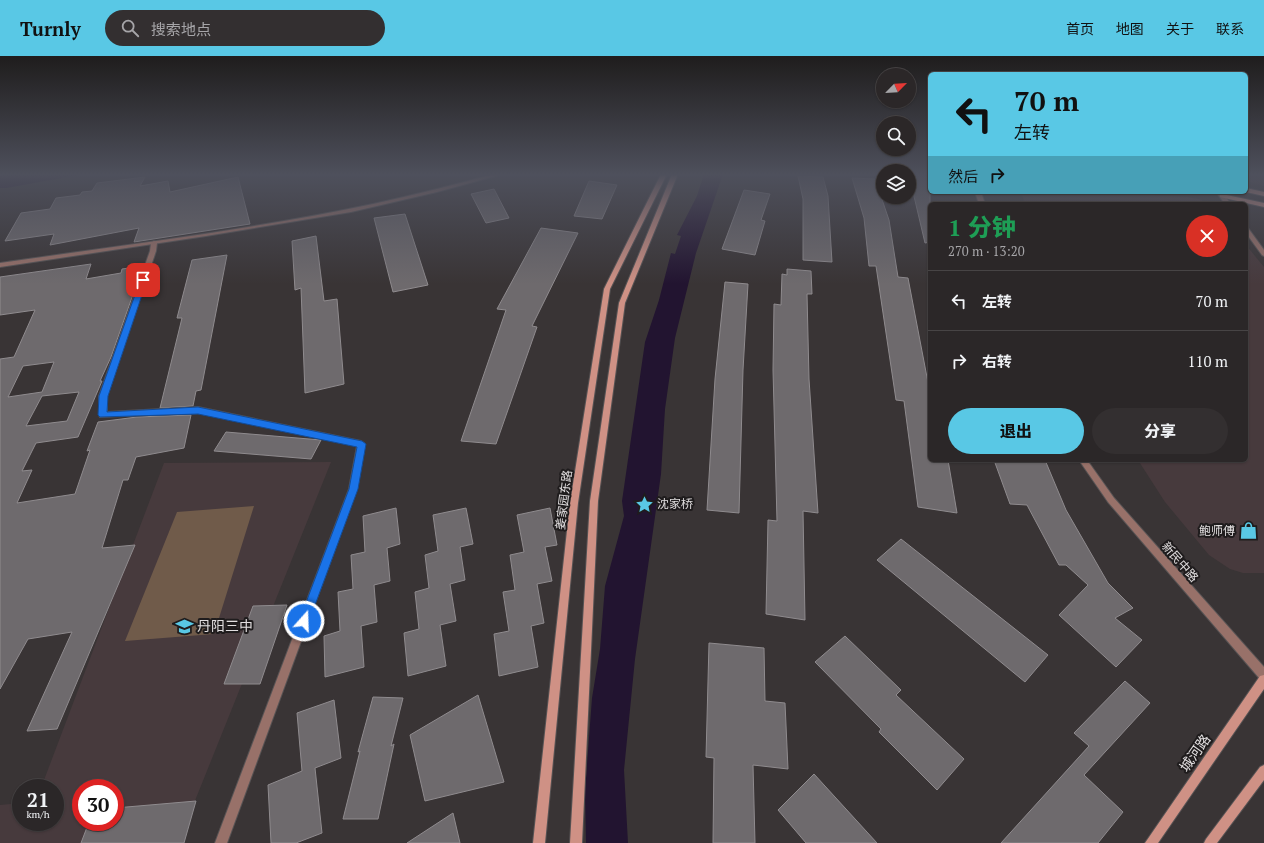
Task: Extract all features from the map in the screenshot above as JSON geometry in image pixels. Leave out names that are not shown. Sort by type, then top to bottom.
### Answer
[{"type":"main road","name":"姜家园东路","points":[[539,843],[574,503],[607,289],[646,211]]},
{"type":"main road","points":[[576,843],[594,502],[622,303],[660,211]]},
{"type":"main road","name":"城河路","points":[[1151,843],[1264,680]]},
{"type":"main road","points":[[1210,843],[1264,771]]},
{"type":"street","points":[[0,265],[154,243],[346,211]]},
{"type":"street","points":[[1248,232],[1264,254]]},
{"type":"street","points":[[154,243],[153,251],[103,396],[103,415],[198,410],[362,444],[353,489],[221,843]]},
{"type":"street","name":"新民中路","points":[[1084,462],[1111,500],[1264,675]]},
{"type":"shaded area","points":[[689,211],[710,211],[696,253],[675,338],[665,409],[661,474],[635,659],[624,770],[628,843],[586,843],[585,791],[592,698],[600,649],[605,586],[624,516],[622,501],[645,342],[659,300],[671,253],[675,254],[681,236],[677,235]]},
{"type":"shaded area","points":[[1248,247],[1264,267],[1264,573],[1243,573],[1230,569],[1209,555],[1165,502],[1139,462],[1248,462]]},
{"type":"shaded area","name":"丹阳三中","points":[[331,462],[178,843],[0,843],[0,805],[12,804],[12,831],[64,831],[64,779],[44,779],[164,463]]},
{"type":"shaded area","points":[[254,506],[214,634],[125,641],[177,512]]},
{"type":"building","points":[[37,211],[247,211],[250,224],[134,242],[139,228],[50,245],[54,234],[5,241],[21,213]]},
{"type":"building","points":[[480,211],[505,211],[509,218],[486,223]]},
{"type":"building","points":[[576,211],[606,211],[602,219],[574,216]]},
{"type":"building","points":[[736,211],[764,211],[761,220],[765,221],[755,255],[722,249]]},
{"type":"building","points":[[803,211],[829,211],[832,262],[803,260]]},
{"type":"building","points":[[862,211],[886,211],[889,220],[898,277],[908,278],[928,383],[928,462],[948,462],[957,513],[918,507],[904,401],[896,400],[876,266],[869,266],[864,218]]},
{"type":"building","points":[[917,211],[928,211],[928,242],[925,243]]},
{"type":"building","points":[[405,214],[428,285],[393,292],[374,218]]},
{"type":"building","points":[[541,228],[578,233],[532,326],[537,327],[496,444],[461,441],[506,310],[497,309]]},
{"type":"building","points":[[316,236],[324,301],[337,299],[344,384],[305,393],[301,288],[295,290],[292,241]]},
{"type":"building","points":[[227,255],[201,390],[196,391],[193,406],[160,408],[182,318],[177,318],[192,260]]},
{"type":"building","points":[[91,264],[86,279],[121,273],[122,269],[143,266],[111,357],[100,381],[102,381],[78,437],[36,443],[22,471],[32,470],[17,503],[75,494],[90,450],[87,451],[98,422],[137,417],[191,415],[184,448],[136,457],[128,480],[123,480],[102,548],[135,545],[57,729],[27,731],[72,632],[28,639],[0,689],[0,359],[14,357],[35,310],[0,315],[0,277]],"holes":[[[54,362],[42,392],[8,397],[23,366]],[[79,392],[67,421],[26,426],[42,396]]]},
{"type":"building","points":[[787,269],[811,271],[812,294],[807,294],[809,379],[818,513],[803,511],[805,620],[766,614],[768,520],[777,521],[773,370],[774,304],[781,305],[782,274],[787,275]]},
{"type":"building","points":[[725,282],[748,284],[743,370],[739,513],[707,510],[715,379]]},
{"type":"building","points":[[226,432],[321,440],[311,459],[214,451]]},
{"type":"building","points":[[995,462],[1046,462],[1066,510],[1108,583],[1133,608],[1115,618],[1142,640],[1116,667],[1059,615],[1088,585],[1066,565],[1059,565],[1027,505],[1010,504]]},
{"type":"building","points":[[396,508],[400,544],[387,548],[390,581],[374,585],[377,622],[361,626],[364,667],[325,677],[324,636],[340,631],[338,592],[353,589],[351,555],[365,552],[363,516]]},
{"type":"building","points":[[466,508],[473,544],[460,547],[465,580],[450,584],[456,621],[440,625],[446,666],[408,676],[404,633],[419,629],[415,592],[429,588],[425,555],[438,551],[433,515]]},
{"type":"building","points":[[550,508],[557,545],[545,547],[552,581],[537,584],[544,623],[531,626],[538,667],[499,676],[494,634],[509,631],[503,592],[515,590],[510,555],[524,552],[517,515]]},
{"type":"building","points":[[901,539],[1048,655],[1025,682],[877,560]]},
{"type":"building","points":[[287,605],[260,684],[224,684],[253,606]]},
{"type":"building","points":[[845,636],[901,690],[896,695],[964,759],[937,790],[879,732],[881,729],[815,662]]},
{"type":"building","points":[[709,643],[764,648],[765,701],[785,703],[788,769],[753,765],[755,843],[713,843],[714,758],[706,757]]},
{"type":"building","points":[[1125,681],[1150,703],[1084,775],[1123,812],[1098,843],[1001,843],[1089,746],[1074,733]]},
{"type":"building","points":[[478,695],[504,782],[425,801],[410,735]]},
{"type":"building","points":[[373,697],[403,698],[391,746],[394,744],[378,819],[343,819],[360,751],[358,752]]},
{"type":"building","points":[[334,700],[341,758],[315,768],[322,833],[296,843],[271,843],[268,785],[302,771],[297,713]]},
{"type":"building","points":[[814,774],[877,843],[806,843],[778,810]]},
{"type":"building","points":[[196,801],[184,843],[81,843],[86,831],[124,831],[124,807]]},
{"type":"building","points":[[453,813],[460,843],[407,843]]},
{"type":"place","name":"沈家桥","points":[[644,504]]},
{"type":"place","name":"鲍师傅","points":[[1248,531]]},
{"type":"place","name":"丹阳三中","points":[[184,626]]},
{"type":"route","points":[[143,280],[103,396],[103,415],[198,410],[362,444],[353,489],[304,621]]}]
